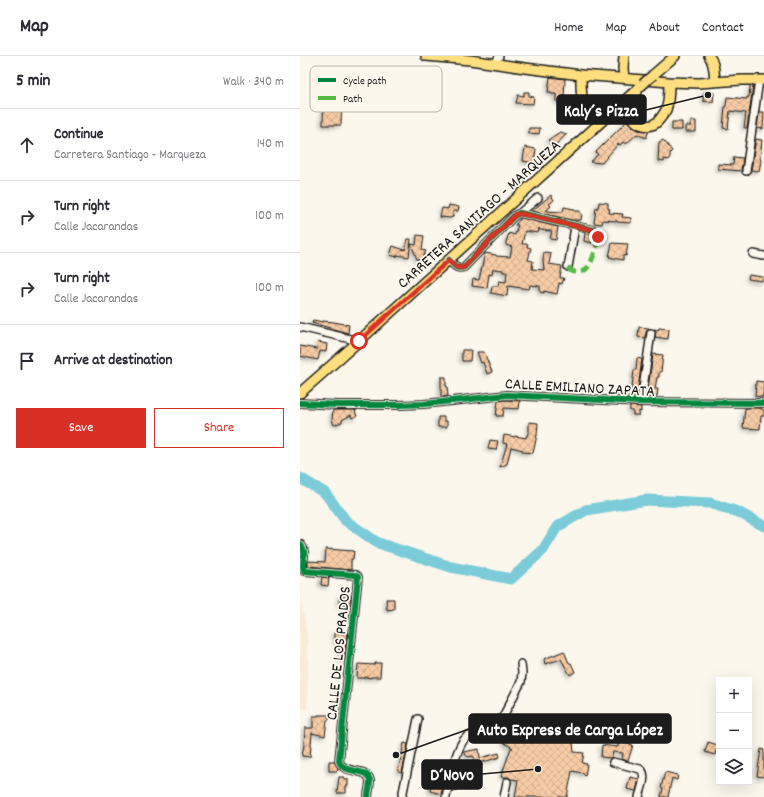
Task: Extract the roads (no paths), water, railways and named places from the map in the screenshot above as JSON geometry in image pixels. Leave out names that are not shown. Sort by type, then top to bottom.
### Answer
[{"type":"main road","points":[[426,56],[470,60],[497,60],[580,75],[669,82],[700,83],[762,80]]},
{"type":"main road","points":[[624,56],[624,78]]},
{"type":"main road","points":[[662,68],[663,56]]},
{"type":"main road","name":"CARRETERA SANTIAGO - MARQUEZA","points":[[300,393],[675,56]]},
{"type":"main road","points":[[709,56],[713,63],[715,82]]},
{"type":"main road","points":[[580,75],[584,104],[590,110],[608,116]]},
{"type":"main road","points":[[641,86],[633,99],[631,112],[632,118],[635,122],[650,125],[656,123],[662,117],[666,109],[669,93],[669,82]]},
{"type":"street","points":[[746,171],[762,80]]},
{"type":"street","points":[[449,260],[457,268],[464,267],[514,216],[538,198]]},
{"type":"street","points":[[520,213],[596,231],[598,234],[598,241]]},
{"type":"street","points":[[568,267],[575,227]]},
{"type":"street","points":[[753,254],[764,256]]},
{"type":"street","points":[[300,327],[359,341]]},
{"type":"street","points":[[641,402],[651,333]]},
{"type":"street","name":"CALLE EMILIANO ZAPATA","points":[[300,403],[338,405],[400,405],[424,404],[507,395],[641,402],[764,403]]},
{"type":"street","points":[[754,403],[764,397]]},
{"type":"street","name":"CALLE DE LOS PRADOS","points":[[300,544],[304,548],[301,568],[304,571],[355,574],[358,577],[339,762],[340,766],[345,769],[368,775],[370,785],[368,797]]},
{"type":"street","points":[[446,797],[456,758],[463,740],[474,734],[497,728],[521,682],[521,664]]},
{"type":"street","points":[[402,797],[418,719]]},
{"type":"street","points":[[613,762],[643,771],[644,774],[639,797]]},
{"type":"street","points":[[449,797],[460,765]]},
{"type":"street","points":[[504,797],[507,782]]},
{"type":"waterway","points":[[300,478],[325,493],[346,521],[378,543],[451,567],[511,579],[543,550],[557,527],[586,510],[647,500],[710,503],[738,512],[764,526]]},
{"type":"place","name":"Kaly´s Pizza","points":[[708,95]]},
{"type":"place","name":"Auto Express de Carga López","points":[[396,755]]},
{"type":"place","name":"D´Novo","points":[[538,769]]}]
